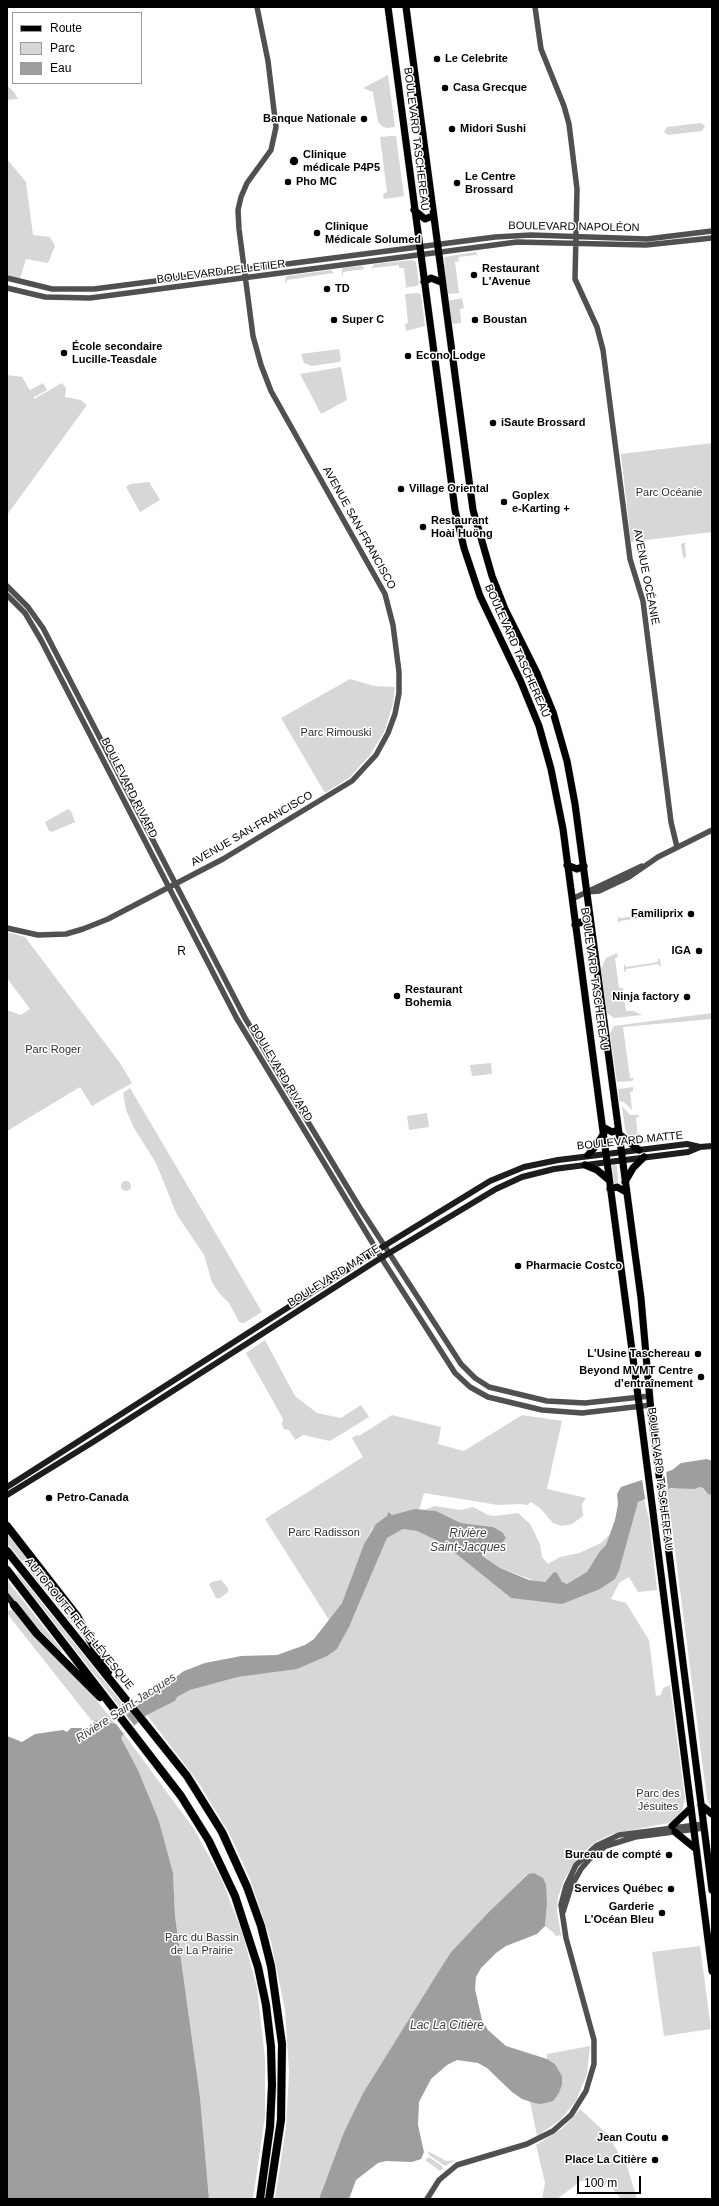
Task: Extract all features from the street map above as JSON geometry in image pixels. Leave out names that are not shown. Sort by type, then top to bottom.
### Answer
[{"type":"highway","points":[[7,1526],[78,1616],[115,1685]]},
{"type":"highway","name":"AUTOROUTE RENÉ-LÉVESQUE","points":[[7,1551],[187,1776],[218,1826],[247,1887],[265,1942],[278,2006],[283,2066],[280,2124],[269,2199]]},
{"type":"highway","name":"AUTOROUTE RENÉ-LÉVESQUE","points":[[7,1570],[182,1796],[209,1841],[235,1896],[256,1958],[268,2025],[272,2076],[270,2127],[260,2199]]},
{"type":"highway","points":[[14,1605],[36,1634],[122,1719]]},
{"type":"main road","name":"BOULEVARD TASCHEREAU","points":[[388,7],[451,488],[460,535],[483,603],[524,689],[539,726],[552,776],[567,864],[640,1407],[712,1971]]},
{"type":"main road","name":"BOULEVARD TASCHEREAU","points":[[406,7],[467,477],[476,523],[497,589],[537,673],[557,726],[573,788],[641,1298],[661,1492],[712,1890]]},
{"type":"main road","points":[[414,210],[425,219],[433,216]]},
{"type":"main road","points":[[424,282],[431,278],[441,282]]},
{"type":"main road","points":[[567,864],[577,869],[584,866]]},
{"type":"main road","points":[[575,925],[581,922],[591,926]]},
{"type":"main road","points":[[588,1155],[596,1146],[603,1130],[618,1132],[639,1150]]},
{"type":"main road","name":"BOULEVARD MATTE","points":[[7,1495],[80,1451],[389,1253],[505,1184],[546,1170],[607,1162],[639,1150],[687,1144],[700,1147],[712,1146]]},
{"type":"main road","name":"BOULEVARD MATTE","points":[[7,1487],[377,1250],[495,1179],[536,1164],[588,1155],[606,1154],[644,1157],[688,1152],[700,1147]]},
{"type":"main road","points":[[625,1182],[633,1168],[644,1157]]},
{"type":"main road","points":[[585,1165],[597,1170],[609,1180]]},
{"type":"main road","points":[[610,1189],[617,1186],[626,1192]]},
{"type":"main road","points":[[7,1596],[14,1605]]},
{"type":"main road","points":[[701,1805],[712,1814]]},
{"type":"main road","points":[[691,1808],[673,1829],[696,1849]]},
{"type":"main road","points":[[706,1844],[712,1838]]},
{"type":"street","name":"AVENUE SAN-FRANCISCO","points":[[7,928],[38,935],[70,933],[97,924],[224,859],[352,781],[373,759],[386,737],[395,714],[399,693],[399,665],[394,629],[384,594],[268,384],[253,336],[238,221],[240,201],[247,183],[269,154],[276,132],[271,78],[257,7]]},
{"type":"street","name":"AVENUE OCÉANIE","points":[[535,7],[541,49],[568,118],[577,189],[575,240],[576,283],[596,327],[603,350],[630,559],[643,601],[672,830],[677,847]]},
{"type":"street","name":"BOULEVARD NAPOLÉON","points":[[437,253],[524,242],[648,239],[712,231]]},
{"type":"street","name":"BOULEVARD NAPOLÉON","points":[[436,244],[525,235],[646,245],[712,238]]},
{"type":"street","points":[[479,239],[480,247]]},
{"type":"street","name":"BOULEVARD PELLETIER","points":[[7,278],[45,288],[83,290],[436,244]]},
{"type":"street","name":"BOULEVARD PELLETIER","points":[[7,288],[44,297],[83,299],[437,253]]},
{"type":"street","points":[[367,254],[368,262]]},
{"type":"street","points":[[299,263],[301,271]]},
{"type":"street","name":"BOULEVARD RIVARD","points":[[7,586],[28,607],[44,630],[245,1018],[384,1246],[461,1364],[482,1383],[503,1392],[561,1403],[592,1403],[650,1396]]},
{"type":"street","name":"BOULEVARD RIVARD","points":[[7,595],[27,616],[41,640],[237,1019],[381,1258],[453,1369],[464,1382],[478,1392],[506,1403],[562,1413],[588,1413],[651,1405]]},
{"type":"street","points":[[572,899],[586,892],[599,891],[633,875],[646,865],[677,847],[712,830]]},
{"type":"street","points":[[427,2199],[439,2180],[457,2165],[475,2158],[527,2144],[553,2131],[571,2115],[586,2091],[594,2064],[594,2040],[567,1942],[562,1913],[576,1876],[586,1861],[598,1851],[610,1844],[627,1838],[673,1829],[704,1826]]},
{"type":"green space","points":[[388,75],[395,127],[387,128],[383,127],[378,122],[373,92],[363,88]]},
{"type":"green space","points":[[7,85],[14,92],[18,99],[7,100]]},
{"type":"green space","points":[[701,123],[705,126],[702,131],[668,135],[664,132],[667,127]]},
{"type":"green space","points":[[396,136],[404,196],[384,199],[383,194],[387,192],[380,137]]},
{"type":"green space","points":[[7,159],[26,182],[33,235],[50,237],[55,246],[48,263],[26,259],[20,279],[7,275]]},
{"type":"green space","points":[[476,252],[478,258],[476,255],[458,257],[459,261],[455,262],[459,293],[447,294],[443,265],[445,264],[444,257]]},
{"type":"green space","points":[[412,260],[416,262],[419,284],[417,286],[403,288],[406,287],[404,268],[399,268],[399,265],[373,268],[372,271],[374,264]]},
{"type":"green space","points":[[363,266],[364,269],[343,272],[343,276],[342,275],[342,268]]},
{"type":"green space","points":[[331,270],[334,273],[287,280],[287,283],[285,283],[286,276]]},
{"type":"green space","points":[[418,293],[421,295],[425,326],[406,331],[405,324],[408,323],[405,294]]},
{"type":"green space","points":[[462,298],[464,308],[460,309],[461,323],[452,324],[448,301]]},
{"type":"green space","points":[[339,349],[341,360],[339,362],[311,366],[304,363],[301,354]]},
{"type":"green space","points":[[341,367],[347,400],[321,414],[300,374]]},
{"type":"green space","points":[[7,375],[22,377],[31,392],[30,390],[43,383],[47,390],[34,397],[34,399],[62,383],[66,388],[65,397],[81,400],[87,405],[7,515]]},
{"type":"green space","name":"Parc Océanie","points":[[712,443],[712,532],[631,542],[621,454]]},
{"type":"green space","points":[[149,482],[160,500],[140,512],[126,487],[130,484]]},
{"type":"green space","points":[[685,543],[686,558],[683,557],[681,544]]},
{"type":"green space","name":"Parc Rimouski","points":[[350,679],[374,686],[395,687],[393,704],[384,732],[370,755],[349,778],[325,793],[281,718]]},
{"type":"green space","points":[[68,809],[71,811],[75,822],[52,832],[49,831],[45,822]]},
{"type":"green space","points":[[652,911],[654,919],[652,916],[620,921],[618,923],[618,916],[620,918],[652,914]]},
{"type":"green space","name":"Parc Roger","points":[[7,932],[25,937],[120,1063],[132,1083],[92,1106],[80,1087],[7,1131],[7,1010],[21,1015],[30,1009],[7,978]]},
{"type":"green space","points":[[617,953],[618,957],[615,958],[619,988],[623,988],[626,1011],[634,1011],[642,1015],[614,1018],[607,1013],[601,969],[606,958]]},
{"type":"green space","points":[[658,959],[660,959],[661,967],[658,964],[626,969],[626,972],[624,971],[624,964],[626,967],[658,962]]},
{"type":"green space","points":[[712,1013],[712,1019],[623,1027],[630,1078],[634,1078],[632,1081],[617,1082],[610,1034],[614,1026]]},
{"type":"green space","points":[[491,1063],[492,1074],[472,1076],[470,1065]]},
{"type":"green space","points":[[633,1087],[633,1091],[630,1092],[632,1110],[624,1102],[619,1101],[618,1089]]},
{"type":"green space","points":[[130,1088],[262,1312],[244,1323],[239,1322],[229,1303],[219,1293],[212,1282],[204,1255],[177,1215],[156,1163],[134,1128],[126,1110],[123,1093]]},
{"type":"green space","points":[[622,1106],[630,1115],[639,1115],[639,1117],[636,1118],[638,1138],[641,1138],[641,1141],[675,1138],[675,1134],[677,1134],[677,1139],[641,1143],[632,1140],[625,1129]]},
{"type":"green space","points":[[427,1113],[429,1127],[409,1130],[407,1116]]},
{"type":"green space","points":[[614,1164],[617,1166],[618,1185],[614,1183],[612,1167]]},
{"type":"green space","points":[[124,1181],[128,1181],[130,1182],[130,1190],[124,1191],[121,1188],[121,1184]]},
{"type":"green space","points":[[265,1340],[295,1396],[317,1413],[341,1418],[361,1405],[369,1417],[330,1441],[303,1435],[295,1440],[289,1430],[284,1429],[282,1425],[283,1419],[246,1353]]},
{"type":"green space","name":"Parc Radisson","points":[[392,1415],[441,1427],[438,1444],[464,1451],[522,1415],[562,1421],[547,1489],[586,1498],[582,1504],[583,1516],[572,1524],[562,1526],[553,1523],[540,1508],[531,1502],[527,1505],[498,1505],[424,1493],[419,1510],[392,1515],[387,1513],[387,1516],[372,1529],[364,1544],[342,1603],[329,1620],[265,1519],[363,1457],[352,1438],[357,1435],[359,1436]]},
{"type":"green space","points":[[682,1487],[695,1489],[699,1487],[703,1488],[709,1495],[712,1494],[712,1810],[707,1799],[667,1489]]},
{"type":"green space","name":"Parc des Jésuites","points":[[641,1499],[644,1499],[649,1519],[657,1590],[638,1592],[629,1577],[619,1583],[611,1599],[626,1603],[649,1640],[656,1696],[661,1695],[663,1688],[670,1685],[685,1799],[682,1811],[677,1818],[668,1823],[612,1834],[594,1843],[579,1856],[565,1878],[558,1897],[557,1911],[561,1935],[556,1936],[545,1926],[547,1904],[534,1873],[527,1874],[451,1952],[363,2093],[344,2132],[319,2199],[275,2199],[286,2127],[289,2072],[285,2010],[271,1941],[250,1879],[229,1833],[198,1782],[147,1715],[175,1701],[177,1697],[190,1690],[238,1677],[282,1671],[313,1662],[337,1649],[349,1627],[387,1538],[403,1529],[417,1531],[444,1544],[511,1598],[615,1579],[619,1571],[637,1504]]},
{"type":"green space","points":[[434,1506],[461,1510],[473,1507],[488,1515],[494,1516],[518,1513],[530,1524],[540,1544],[542,1557],[548,1564],[560,1557],[579,1553],[601,1543],[612,1532],[606,1546],[600,1551],[592,1568],[583,1576],[571,1583],[565,1584],[552,1574],[546,1581],[541,1583],[500,1568],[482,1555],[483,1549],[490,1545],[502,1532],[493,1527],[461,1523],[436,1511],[425,1510]]},
{"type":"green space","points":[[7,1530],[67,1605],[87,1642],[7,1543]]},
{"type":"green space","points":[[16,1574],[19,1574],[130,1713],[126,1715]]},
{"type":"green space","points":[[7,1580],[62,1650],[61,1653],[34,1626],[7,1592]]},
{"type":"green space","points":[[221,1580],[228,1588],[228,1592],[222,1597],[221,1594],[221,1598],[216,1598],[209,1584]]},
{"type":"green space","points":[[9,1610],[14,1610],[86,1688],[116,1724],[112,1725],[100,1720],[92,1721],[9,1616],[7,1612]]},
{"type":"green space","name":"Parc du Bassin de La Prairie","points":[[124,1734],[194,1829],[222,1880],[243,1935],[257,1988],[265,2058],[265,2116],[253,2199],[209,2199],[200,2097],[175,1916],[173,1873],[159,1821],[138,1770],[121,1738]]},
{"type":"green space","points":[[700,1946],[711,2029],[664,2036],[652,1952]]},
{"type":"green space","points":[[590,2046],[587,2074],[576,2101],[560,2120],[537,2136],[530,2101],[534,2103],[559,2093],[562,2085],[562,2076],[555,2064],[547,2059],[547,2054]]},
{"type":"green space","points":[[580,2109],[606,2133],[627,2166],[637,2199],[621,2199],[608,2183],[598,2189],[593,2183],[581,2181],[557,2199],[542,2199],[545,2183],[536,2145],[563,2128]]},
{"type":"green space","points":[[428,2151],[446,2161],[456,2160],[445,2166],[429,2155]]},
{"type":"green space","points":[[429,2157],[442,2166],[443,2169],[440,2171],[425,2160]]},
{"type":"water","name":"Rivière Saint-Jacques","points":[[707,1459],[712,1461],[712,1494],[709,1495],[703,1488],[699,1487],[695,1489],[671,1488],[638,1502],[619,1571],[615,1579],[600,1589],[562,1604],[511,1598],[444,1544],[417,1531],[403,1529],[387,1538],[349,1627],[337,1649],[327,1656],[297,1669],[238,1677],[190,1690],[177,1697],[175,1701],[147,1715],[123,1735],[121,1738],[138,1770],[159,1821],[173,1873],[175,1916],[200,2097],[209,2199],[7,2199],[7,1736],[22,1742],[35,1734],[63,1730],[67,1732],[71,1728],[90,1728],[95,1720],[116,1724],[143,1701],[143,1693],[169,1682],[184,1671],[205,1663],[241,1656],[277,1655],[305,1645],[314,1639],[342,1603],[364,1544],[376,1524],[387,1516],[388,1512],[392,1515],[415,1509],[436,1511],[461,1523],[493,1527],[502,1532],[506,1538],[499,1547],[490,1545],[483,1549],[482,1555],[484,1557],[500,1568],[529,1580],[545,1582],[554,1572],[557,1573],[562,1582],[567,1584],[587,1572],[600,1551],[606,1545],[615,1520],[618,1504],[617,1494],[621,1487],[672,1470],[681,1463]]},
{"type":"water","name":"Lac La Citière","points":[[534,1873],[543,1878],[546,1885],[547,1904],[545,1926],[537,1934],[506,1946],[496,1953],[481,1968],[476,1977],[475,1989],[482,2020],[488,2030],[506,2046],[547,2059],[555,2064],[562,2076],[562,2085],[559,2093],[553,2101],[541,2104],[534,2103],[522,2099],[512,2092],[487,2068],[478,2063],[457,2060],[447,2065],[431,2079],[419,2102],[418,2125],[424,2152],[421,2159],[412,2162],[386,2161],[378,2163],[356,2180],[349,2199],[319,2199],[344,2132],[363,2093],[451,1952],[528,1874]]},
{"type":"pier","points":[[666,1470],[668,1489],[645,1499],[642,1479]]},
{"type":"pier","points":[[126,1715],[134,1725],[124,1734],[116,1724]]},
{"type":"place","name":"Le Celebrite","points":[[437,59]]},
{"type":"place","name":"Casa Grecque","points":[[445,88]]},
{"type":"place","name":"Banque Nationale","points":[[364,119]]},
{"type":"place","name":"Midori Sushi","points":[[452,129]]},
{"type":"place","name":"Clinique médicale P4P5","points":[[294,161]]},
{"type":"place","name":"Pho MC","points":[[288,182]]},
{"type":"place","name":"Le Centre Brossard","points":[[457,183]]},
{"type":"place","name":"Clinique Médicale Solumed","points":[[317,233]]},
{"type":"place","name":"Restaurant L'Avenue","points":[[474,275]]},
{"type":"place","name":"TD","points":[[327,289]]},
{"type":"place","name":"Super C","points":[[334,320]]},
{"type":"place","name":"Boustan","points":[[475,320]]},
{"type":"place","name":"École secondaire Lucille-Teasdale","points":[[64,353]]},
{"type":"place","name":"Econo Lodge","points":[[408,356]]},
{"type":"place","name":"iSaute Brossard","points":[[493,423]]},
{"type":"place","name":"Village Oriental","points":[[401,489]]},
{"type":"place","name":"Goplex e-Karting +","points":[[504,502]]},
{"type":"place","name":"Restaurant Hoài Huöng","points":[[423,527]]},
{"type":"place","name":"Familiprix","points":[[691,914]]},
{"type":"place","name":"IGA","points":[[699,951]]},
{"type":"place","name":"Restaurant Bohemia","points":[[397,996]]},
{"type":"place","name":"Ninja factory","points":[[687,997]]},
{"type":"place","name":"Pharmacie Costco","points":[[518,1266]]},
{"type":"place","name":"L'Usine Taschereau","points":[[698,1354]]},
{"type":"place","name":"Beyond MVMT Centre d’entraînement","points":[[701,1377]]},
{"type":"place","name":"Petro-Canada","points":[[49,1498]]},
{"type":"place","name":"Bureau de compté","points":[[669,1855]]},
{"type":"place","name":"Services Québec","points":[[671,1889]]},
{"type":"place","name":"Garderie L'Océan Bleu","points":[[662,1913]]},
{"type":"place","name":"Jean Coutu","points":[[665,2138]]},
{"type":"place","name":"Place La Citière","points":[[655,2160]]},
{"type":"district","name":"R","points":[[182,952]]}]
